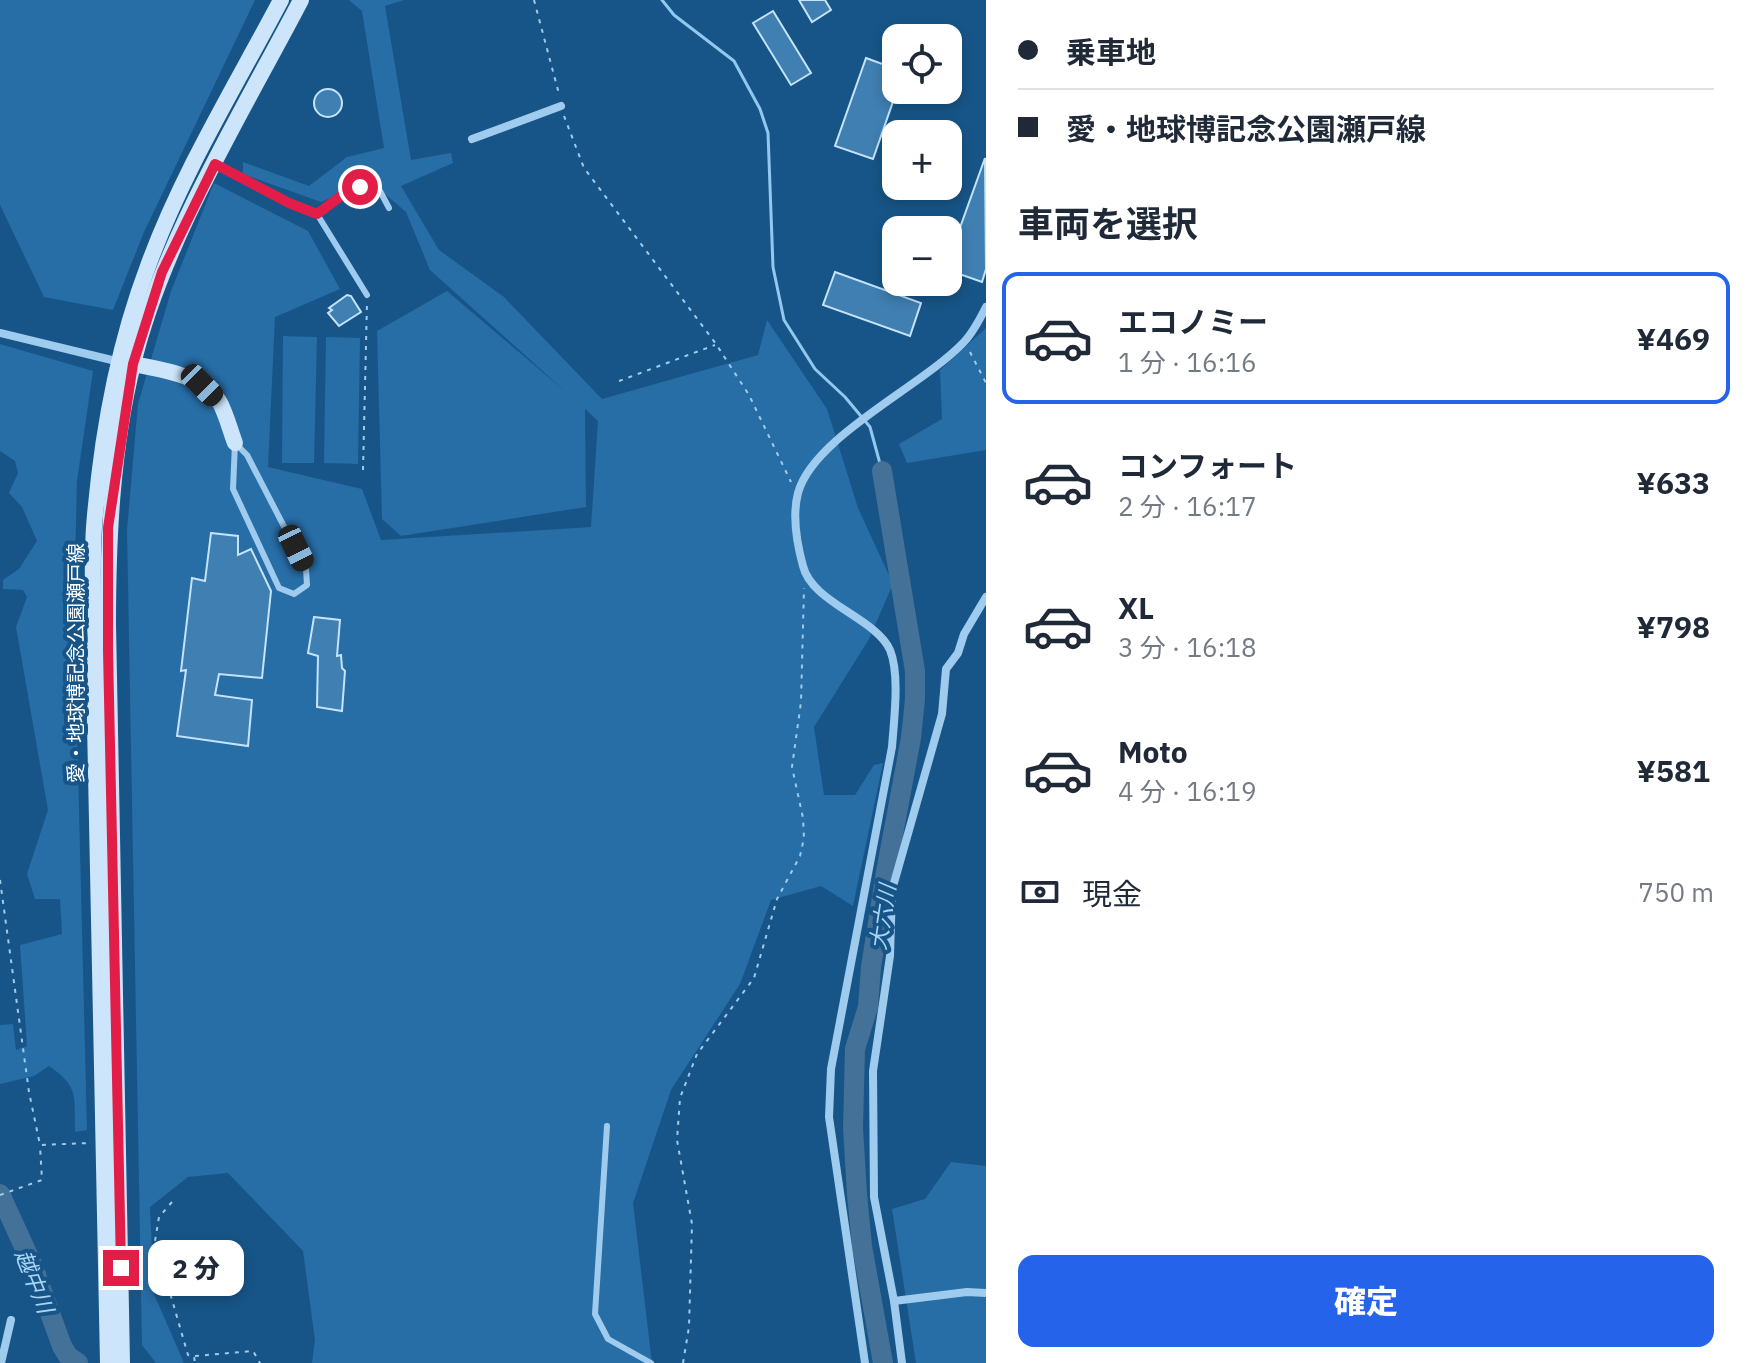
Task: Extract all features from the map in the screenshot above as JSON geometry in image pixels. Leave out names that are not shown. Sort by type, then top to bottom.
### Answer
[{"type":"main road","name":"愛・地球博記念公園瀬戸線","points":[[108,1357],[94,724],[94,527],[125,363],[148,266],[176,198],[281,0]]},
{"type":"main road","name":"愛・地球博記念公園瀬戸線","points":[[122,1363],[108,528],[125,363],[162,272],[301,0]]},
{"type":"main road","points":[[125,363],[173,372],[202,385],[219,402],[235,443]]},
{"type":"street","points":[[472,139],[561,106]]},
{"type":"street","points":[[865,1363],[829,1117],[831,1069],[892,747],[895,705],[893,672],[890,651],[881,637],[825,596],[804,571],[796,532],[798,494],[812,465],[846,433],[913,386],[964,342],[986,307]]},
{"type":"street","points":[[3,334],[125,363]]},
{"type":"street","points":[[902,1363],[894,1301],[874,1197],[873,1071],[890,956],[892,890],[942,714],[946,669],[958,653],[964,634],[986,597]]},
{"type":"street","points":[[894,1301],[967,1292],[986,1293]]},
{"type":"street","points":[[1,1363],[11,1320]]},
{"type":"lane","points":[[215,164],[289,203],[317,214],[367,295]]},
{"type":"lane","points":[[317,214],[345,193],[360,187],[380,191],[389,208]]},
{"type":"lane","points":[[235,443],[247,455],[306,569],[307,585],[294,594],[279,588],[233,489],[235,443]]},
{"type":"lane","points":[[607,1126],[595,1314],[608,1339],[651,1363]]},
{"type":"path","points":[[534,0],[561,106],[584,168],[716,344],[749,395],[798,494]]},
{"type":"path","points":[[363,470],[367,295]]},
{"type":"path","points":[[964,342],[986,383]]},
{"type":"path","points":[[619,381],[716,344]]},
{"type":"path","points":[[683,1363],[689,1327],[692,1224],[677,1140],[680,1098],[697,1054],[754,978],[777,899],[800,856],[804,838],[803,818],[792,767],[801,702],[804,571]]},
{"type":"path","points":[[0,880],[29,1092],[40,1145],[42,1180],[0,1195]]},
{"type":"path","points":[[40,1145],[104,1142]]},
{"type":"path","points":[[172,1202],[159,1217],[155,1241],[188,1355],[253,1351],[260,1363]]},
{"type":"path","points":[[194,1356],[195,1363]]},
{"type":"shaded area","points":[[0,0],[255,0],[144,232],[113,310],[44,297],[0,205]]},
{"type":"shaded area","points":[[349,0],[404,0],[385,6],[411,160],[451,153],[453,163],[401,186],[439,250],[504,297],[602,399],[758,355],[767,320],[827,409],[858,508],[893,584],[869,639],[814,727],[824,795],[855,795],[874,765],[883,763],[853,906],[821,886],[771,900],[740,984],[671,1090],[633,1203],[652,1363],[312,1363],[315,1340],[303,1251],[228,1173],[188,1177],[150,1207],[154,1294],[184,1363],[156,1363],[142,1345],[127,530],[138,404],[171,291],[214,183],[308,231],[340,289],[275,317],[268,467],[362,489],[381,540],[591,527],[598,421],[585,409],[586,507],[401,536],[382,519],[377,331],[447,291],[566,392],[430,270],[406,212],[370,181],[321,202],[243,174],[243,162],[309,186],[347,157],[384,148],[362,11]]},
{"type":"shaded area","points":[[986,328],[986,450],[907,463],[899,444],[942,419],[940,370]]},
{"type":"shaded area","points":[[283,336],[317,337],[314,463],[282,463]]},
{"type":"shaded area","points":[[326,337],[360,338],[358,464],[324,463]]},
{"type":"shaded area","points":[[0,344],[93,371],[77,481],[74,609],[87,1130],[75,1132],[75,1101],[71,1087],[49,1066],[34,1076],[0,1084],[0,1025],[13,1024],[16,1050],[27,1046],[20,945],[62,934],[60,899],[35,899],[27,874],[48,810],[16,627],[27,597],[23,590],[3,589],[3,580],[19,569],[37,541],[22,507],[9,493],[18,473],[15,461],[0,451]]},
{"type":"shaded area","points":[[951,1162],[986,1166],[986,1363],[916,1363],[892,1209],[925,1199]]},
{"type":"building","points":[[799,0],[825,0],[831,10],[812,22]]},
{"type":"building","points":[[773,11],[811,73],[791,85],[753,23]]},
{"type":"building","points":[[866,58],[882,64],[882,104],[892,104],[887,120],[882,120],[882,133],[873,159],[835,146]]},
{"type":"building","points":[[328,89],[338,93],[342,103],[338,113],[328,117],[318,113],[314,103],[318,93]]},
{"type":"building","points":[[985,158],[986,269],[982,282],[962,275],[962,222]]},
{"type":"building","points":[[835,272],[882,289],[882,296],[902,296],[921,303],[910,336],[823,305]]},
{"type":"building","points":[[347,295],[351,296],[361,312],[339,326],[328,313],[332,310],[329,308]]},
{"type":"building","points":[[211,533],[238,536],[238,555],[251,549],[271,591],[262,678],[219,674],[215,695],[252,700],[248,746],[177,736],[186,670],[181,671],[192,578],[205,581]]},
{"type":"building","points":[[314,617],[340,620],[337,656],[341,655],[345,671],[342,711],[317,707],[318,656],[308,653]]},
{"type":"waterway","points":[[662,0],[674,15],[734,61],[760,109],[768,133],[773,267],[784,320],[815,369],[845,397],[870,427],[882,471]]},
{"type":"waterway","name":"大六川","points":[[882,471],[915,671],[911,738],[886,872],[868,1007],[855,1049],[853,1128],[857,1194],[862,1246],[883,1363]]},
{"type":"waterway","name":"越中川","points":[[0,1194],[32,1264],[62,1346],[68,1356],[78,1363]]},
{"type":"route","points":[[121,1268],[108,528],[133,364],[162,272],[215,164],[289,203],[317,214],[345,193],[360,187]]}]
